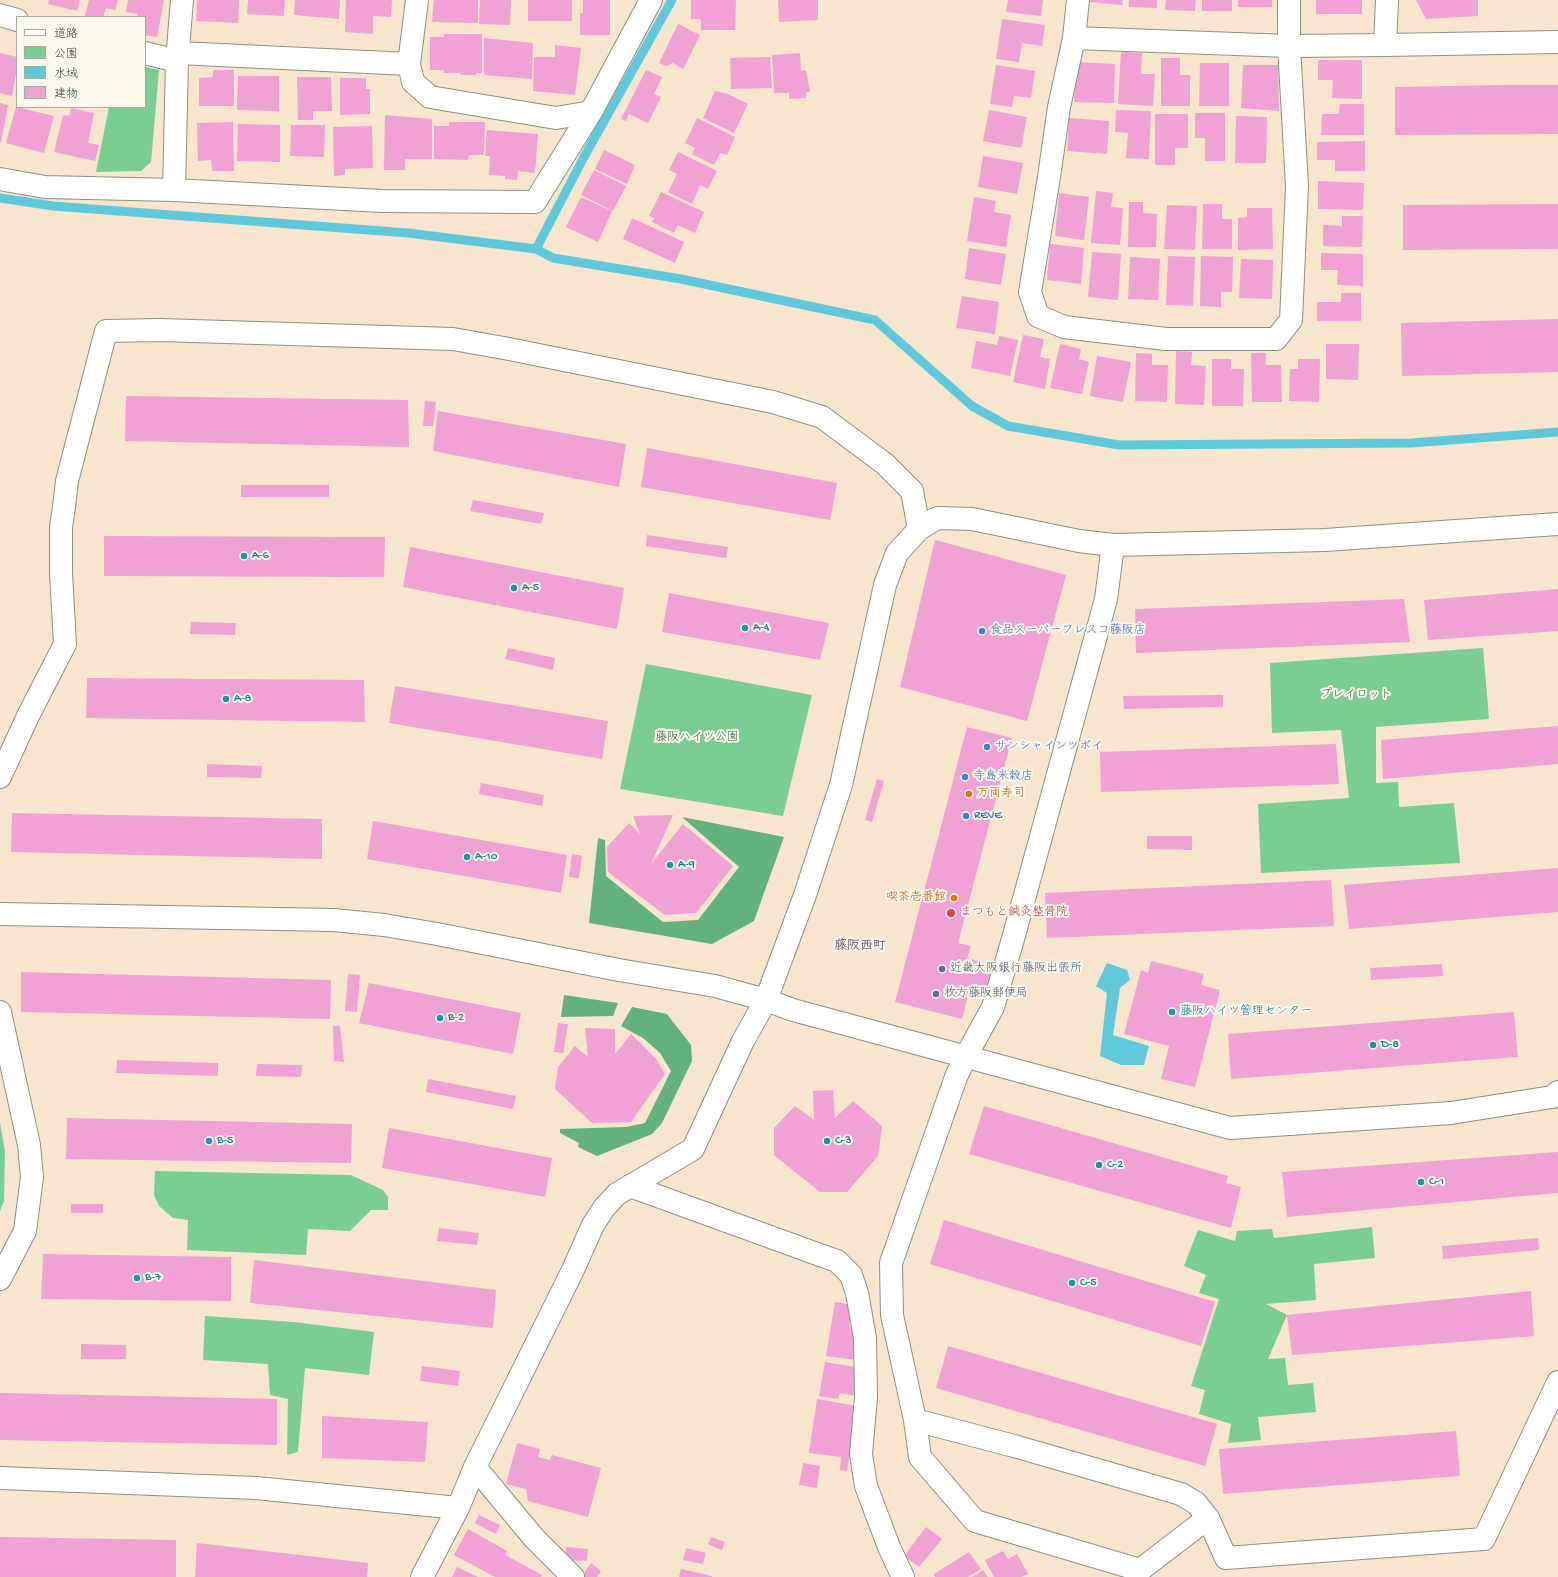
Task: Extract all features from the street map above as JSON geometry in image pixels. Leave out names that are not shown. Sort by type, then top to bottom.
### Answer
[{"type":"street","points":[[174,190],[178,57],[182,0]]},
{"type":"street","points":[[417,0],[409,64],[413,82],[430,97],[556,118],[591,112]]},
{"type":"street","points":[[0,179],[45,187],[174,190],[382,201],[535,202],[591,112],[651,0]]},
{"type":"street","points":[[1078,0],[1074,38],[1058,107],[1049,177],[1030,292],[1038,316],[1064,327],[1166,339],[1276,339],[1291,320],[1297,186],[1289,46],[1289,0]]},
{"type":"street","points":[[1385,45],[1387,0]]},
{"type":"street","points":[[0,16],[16,20]]},
{"type":"street","points":[[1074,38],[1289,46],[1558,42]]},
{"type":"street","points":[[146,52],[178,57],[409,64]]},
{"type":"street","points":[[0,777],[28,716],[65,644],[61,573],[61,527],[66,487],[106,331],[160,330],[453,339],[773,402],[822,417],[885,464],[912,491],[919,528]]},
{"type":"street","points":[[422,1577],[458,1508],[475,1466],[572,1272],[593,1225],[604,1208],[624,1190],[693,1149],[743,1041],[766,1000],[805,895],[841,785],[885,585],[897,553],[919,528],[936,518],[972,519],[1079,541],[1113,545],[1325,540],[1558,524]]},
{"type":"street","points":[[1113,545],[1106,599],[1013,939],[993,1006],[956,1077],[891,1263],[892,1315],[915,1420],[920,1457],[975,1521],[1140,1570],[1208,1518]]},
{"type":"street","points":[[0,914],[334,920],[384,925],[437,934],[619,970],[714,986],[766,1000],[793,1010],[1230,1128],[1451,1113],[1552,1097],[1558,1092]]},
{"type":"street","points":[[0,1012],[29,1145],[32,1177],[25,1231],[0,1279]]},
{"type":"street","points":[[624,1190],[837,1261],[851,1275],[857,1293],[865,1338],[866,1397],[861,1454],[866,1486],[889,1548],[903,1577]]},
{"type":"street","points":[[915,1420],[1014,1446],[1181,1494],[1196,1503],[1208,1518],[1226,1558],[1484,1539],[1558,1382]]},
{"type":"street","points":[[475,1466],[534,1538],[572,1577]]},
{"type":"street","points":[[0,1478],[256,1488],[458,1508]]},
{"type":"green space","points":[[146,67],[159,70],[151,162],[141,171],[96,172],[109,108],[146,108]]},
{"type":"green space","name":"プレイロット","points":[[1483,648],[1489,719],[1376,727],[1376,783],[1398,782],[1399,807],[1454,803],[1460,863],[1261,873],[1258,804],[1349,798],[1341,730],[1272,733],[1270,663]]},
{"type":"green space","name":"藤阪ハイツ公園","points":[[646,664],[812,695],[783,816],[620,789]]},
{"type":"green space","points":[[682,817],[784,837],[754,921],[712,944],[589,923],[598,838],[605,840],[606,876],[663,922],[698,920],[739,867]]},
{"type":"green space","points":[[564,995],[618,1003],[613,1016],[561,1017]]},
{"type":"green space","points":[[632,1007],[667,1014],[691,1045],[692,1061],[662,1123],[652,1134],[597,1156],[578,1147],[579,1143],[560,1133],[560,1129],[626,1127],[645,1123],[671,1071],[660,1053],[643,1038],[621,1026]]},
{"type":"green space","points":[[0,1123],[5,1152],[4,1201],[0,1211]]},
{"type":"green space","points":[[155,1171],[351,1175],[383,1190],[388,1197],[388,1210],[371,1210],[350,1231],[308,1229],[306,1255],[187,1250],[188,1220],[173,1218],[159,1206],[154,1195]]},
{"type":"green space","points":[[1372,1227],[1375,1258],[1314,1264],[1316,1300],[1266,1304],[1287,1315],[1268,1359],[1285,1358],[1288,1385],[1313,1383],[1316,1412],[1258,1417],[1261,1440],[1228,1443],[1231,1424],[1199,1414],[1205,1390],[1191,1386],[1219,1299],[1199,1293],[1206,1275],[1184,1266],[1198,1230],[1235,1241],[1237,1231],[1272,1229],[1274,1238]]},
{"type":"green space","points":[[205,1316],[294,1322],[374,1332],[369,1375],[305,1368],[298,1452],[287,1455],[288,1399],[270,1395],[268,1364],[203,1360]]},
{"type":"water","points":[[1107,963],[1127,970],[1130,980],[1120,988],[1113,1035],[1149,1046],[1144,1065],[1121,1065],[1100,1056],[1107,993],[1096,986]]},
{"type":"building","points":[[49,0],[80,0],[77,11],[48,4]]},
{"type":"building","points":[[89,0],[118,0],[115,10],[106,8],[103,16],[85,16]]},
{"type":"building","points":[[128,0],[164,0],[157,37],[146,35],[146,16],[137,16],[138,14],[126,12]]},
{"type":"building","points":[[197,0],[239,0],[238,23],[196,21]]},
{"type":"building","points":[[248,0],[285,0],[284,16],[247,14]]},
{"type":"building","points":[[295,0],[340,0],[339,19],[294,15]]},
{"type":"building","points":[[346,0],[392,0],[391,17],[373,16],[373,34],[345,32]]},
{"type":"building","points":[[434,0],[478,0],[478,23],[432,22]]},
{"type":"building","points":[[480,0],[511,0],[510,25],[479,24]]},
{"type":"building","points":[[528,0],[572,0],[572,21],[528,21]]},
{"type":"building","points":[[583,0],[610,0],[610,35],[580,35],[580,13],[583,13]]},
{"type":"building","points":[[691,0],[736,0],[735,30],[701,30],[701,19],[691,19]]},
{"type":"building","points":[[778,0],[818,0],[818,20],[779,22]]},
{"type":"building","points":[[1008,0],[1043,0],[1041,16],[1006,12]]},
{"type":"building","points":[[1091,0],[1123,0],[1122,5],[1090,2]]},
{"type":"building","points":[[1129,0],[1157,0],[1157,8],[1129,7]]},
{"type":"building","points":[[1166,0],[1196,0],[1195,11],[1165,10]]},
{"type":"building","points":[[1202,0],[1232,0],[1232,11],[1202,11]]},
{"type":"building","points":[[1238,0],[1272,0],[1272,7],[1238,7]]},
{"type":"building","points":[[1316,0],[1362,0],[1362,14],[1316,14]]},
{"type":"building","points":[[1416,0],[1478,0],[1478,16],[1426,19]]},
{"type":"building","points":[[1002,19],[1045,25],[1042,46],[1022,43],[1019,62],[996,59]]},
{"type":"building","points":[[678,24],[700,35],[683,69],[673,63],[666,66],[659,63]]},
{"type":"building","points":[[444,34],[482,34],[482,73],[476,73],[476,75],[461,75],[460,73],[444,73],[444,70],[430,70],[430,37],[444,37]]},
{"type":"building","points":[[484,38],[533,43],[532,79],[484,75]]},
{"type":"building","points":[[555,45],[581,48],[575,95],[533,91],[534,57],[555,57]]},
{"type":"building","points":[[1121,52],[1142,53],[1141,74],[1155,74],[1153,106],[1118,104]]},
{"type":"building","points":[[0,53],[16,57],[16,74],[12,96],[0,93]]},
{"type":"building","points":[[800,53],[801,71],[806,70],[810,92],[806,92],[806,98],[789,99],[789,93],[774,93],[772,55]]},
{"type":"building","points":[[770,57],[772,88],[731,89],[730,58]]},
{"type":"building","points":[[1161,58],[1180,58],[1180,75],[1190,75],[1190,106],[1161,106]]},
{"type":"building","points":[[1318,60],[1362,60],[1362,99],[1332,98],[1333,80],[1318,80]]},
{"type":"building","points":[[1076,62],[1115,64],[1114,103],[1074,102]]},
{"type":"building","points":[[1200,63],[1229,63],[1229,106],[1199,106]]},
{"type":"building","points":[[996,65],[1035,71],[1031,98],[1014,96],[1012,107],[990,104]]},
{"type":"building","points":[[1243,65],[1278,65],[1279,111],[1241,108]]},
{"type":"building","points":[[213,70],[234,70],[234,106],[199,106],[199,78],[213,77]]},
{"type":"building","points":[[646,70],[662,77],[654,94],[661,97],[648,123],[629,114],[626,121],[621,119]]},
{"type":"building","points":[[238,76],[279,76],[279,111],[237,110]]},
{"type":"building","points":[[297,77],[331,77],[332,111],[313,111],[313,120],[298,120]]},
{"type":"building","points":[[340,78],[366,78],[366,89],[370,89],[370,114],[340,115]]},
{"type":"building","points":[[1558,85],[1558,134],[1395,135],[1395,87]]},
{"type":"building","points":[[715,91],[728,94],[748,104],[734,133],[703,118]]},
{"type":"building","points":[[0,103],[8,105],[1,142],[0,142]]},
{"type":"building","points":[[1340,104],[1364,104],[1364,135],[1321,135],[1322,114],[1339,114]]},
{"type":"building","points":[[16,107],[54,116],[44,153],[6,143]]},
{"type":"building","points":[[71,108],[94,113],[88,143],[99,145],[95,161],[54,152],[63,115],[69,116]]},
{"type":"building","points":[[989,110],[1027,117],[1021,148],[983,141]]},
{"type":"building","points":[[1116,110],[1151,111],[1149,159],[1126,158],[1128,133],[1115,132]]},
{"type":"building","points":[[1195,113],[1225,113],[1225,161],[1205,161],[1205,138],[1195,138]]},
{"type":"building","points":[[1155,114],[1188,114],[1188,148],[1175,148],[1175,165],[1155,165]]},
{"type":"building","points":[[385,115],[432,119],[432,159],[405,159],[405,170],[384,170]]},
{"type":"building","points":[[1236,116],[1267,117],[1266,163],[1235,163]]},
{"type":"building","points":[[697,118],[735,137],[727,155],[720,153],[714,165],[692,154],[695,148],[685,143]]},
{"type":"building","points":[[1069,118],[1109,121],[1107,154],[1067,151]]},
{"type":"building","points":[[233,122],[234,171],[212,171],[211,160],[198,161],[197,123]]},
{"type":"building","points":[[449,122],[485,122],[484,155],[469,155],[468,160],[434,159],[434,126],[449,126]]},
{"type":"building","points":[[238,124],[280,125],[280,162],[237,161]]},
{"type":"building","points":[[291,125],[325,125],[324,157],[290,156]]},
{"type":"building","points":[[372,126],[373,168],[345,169],[345,175],[334,176],[333,127]]},
{"type":"building","points":[[487,130],[538,134],[535,173],[518,171],[517,180],[505,179],[505,176],[489,175],[490,156],[485,156]]},
{"type":"building","points":[[1365,141],[1365,171],[1335,171],[1335,160],[1317,160],[1317,142]]},
{"type":"building","points":[[604,150],[635,165],[627,184],[595,169]]},
{"type":"building","points":[[678,152],[717,171],[708,189],[700,185],[692,204],[668,192],[677,174],[669,170]]},
{"type":"building","points":[[983,156],[1023,163],[1017,194],[978,187]]},
{"type":"building","points":[[594,170],[626,186],[613,211],[581,195]]},
{"type":"building","points":[[1318,181],[1364,183],[1363,210],[1318,209]]},
{"type":"building","points":[[1096,191],[1113,193],[1111,207],[1123,208],[1120,245],[1091,243]]},
{"type":"building","points":[[661,192],[704,212],[695,233],[678,225],[674,233],[652,222],[654,218],[649,216]]},
{"type":"building","points":[[1059,193],[1089,197],[1084,240],[1055,236]]},
{"type":"building","points":[[581,197],[612,211],[598,242],[566,227]]},
{"type":"building","points":[[974,197],[996,201],[994,212],[1011,215],[1006,247],[967,241]]},
{"type":"building","points":[[1129,202],[1143,202],[1143,213],[1157,214],[1156,247],[1128,247]]},
{"type":"building","points":[[1203,204],[1222,204],[1222,219],[1232,219],[1232,249],[1202,249]]},
{"type":"building","points":[[1558,204],[1558,249],[1403,250],[1403,205]]},
{"type":"building","points":[[1167,205],[1197,206],[1195,250],[1164,249]]},
{"type":"building","points":[[1247,208],[1272,208],[1273,249],[1238,250],[1238,218],[1247,217]]},
{"type":"building","points":[[1342,216],[1363,216],[1362,247],[1323,246],[1323,225],[1342,226]]},
{"type":"building","points":[[632,218],[684,242],[675,263],[623,239]]},
{"type":"building","points":[[1050,244],[1084,248],[1081,284],[1047,280]]},
{"type":"building","points":[[969,248],[1006,254],[1001,285],[965,279]]},
{"type":"building","points":[[1092,252],[1121,254],[1118,300],[1088,297]]},
{"type":"building","points":[[1321,253],[1363,254],[1363,286],[1337,285],[1338,270],[1321,270]]},
{"type":"building","points":[[1168,256],[1195,257],[1193,306],[1166,305]]},
{"type":"building","points":[[1201,256],[1233,257],[1232,292],[1221,292],[1221,307],[1200,306]]},
{"type":"building","points":[[1130,257],[1160,259],[1158,300],[1128,299]]},
{"type":"building","points":[[1241,259],[1273,260],[1272,299],[1239,298]]},
{"type":"building","points":[[1341,293],[1361,293],[1361,321],[1317,321],[1317,302],[1341,302]]},
{"type":"building","points":[[962,296],[999,302],[995,334],[956,328]]},
{"type":"building","points":[[1558,319],[1558,372],[1402,376],[1401,323]]},
{"type":"building","points":[[1023,335],[1044,339],[1040,357],[1050,359],[1045,389],[1013,382]]},
{"type":"building","points":[[999,336],[1018,340],[1010,376],[971,368],[976,341],[997,345]]},
{"type":"building","points":[[1060,344],[1081,349],[1079,359],[1089,362],[1082,394],[1050,388]]},
{"type":"building","points":[[1326,344],[1359,344],[1358,380],[1326,379]]},
{"type":"building","points":[[1176,351],[1192,352],[1191,365],[1206,366],[1204,405],[1175,404]]},
{"type":"building","points":[[1136,353],[1152,354],[1152,365],[1168,365],[1167,402],[1135,401]]},
{"type":"building","points":[[1251,353],[1266,353],[1266,365],[1281,365],[1282,402],[1252,402]]},
{"type":"building","points":[[1097,356],[1131,362],[1123,402],[1090,396]]},
{"type":"building","points":[[1212,359],[1231,359],[1231,369],[1244,369],[1243,406],[1212,406]]},
{"type":"building","points":[[1298,359],[1320,359],[1319,402],[1289,401],[1290,369],[1298,369]]},
{"type":"building","points":[[126,396],[408,400],[409,447],[125,441]]},
{"type":"building","points":[[425,401],[436,402],[433,426],[423,426]]},
{"type":"building","points":[[438,411],[626,444],[619,487],[433,451]]},
{"type":"building","points":[[647,448],[837,483],[830,520],[641,487]]},
{"type":"building","points":[[241,485],[329,485],[329,497],[241,497]]},
{"type":"building","points":[[473,500],[544,513],[541,524],[470,511]]},
{"type":"building","points":[[647,535],[728,547],[726,558],[646,546]]},
{"type":"building","name":"A-6","points":[[104,536],[385,537],[384,577],[104,576]]},
{"type":"building","name":"食品スーパーフレスコ藤阪店","points":[[935,540],[1066,575],[1027,721],[900,687]]},
{"type":"building","name":"A-5","points":[[410,547],[624,588],[617,629],[403,587]]},
{"type":"building","points":[[1558,589],[1558,631],[1428,640],[1424,600]]},
{"type":"building","name":"A-4","points":[[669,593],[829,623],[820,660],[662,632]]},
{"type":"building","points":[[1404,599],[1410,642],[1136,653],[1135,609]]},
{"type":"building","points":[[191,622],[236,623],[235,635],[190,634]]},
{"type":"building","points":[[508,648],[555,658],[553,670],[505,659]]},
{"type":"building","name":"A-8","points":[[87,678],[364,680],[365,722],[86,718]]},
{"type":"building","points":[[395,686],[608,721],[602,759],[389,723]]},
{"type":"building","points":[[1223,695],[1223,707],[1124,709],[1123,696]]},
{"type":"building","points":[[1558,726],[1558,764],[1383,779],[1381,740]]},
{"type":"building","points":[[967,727],[1012,738],[958,943],[971,946],[967,958],[993,965],[986,992],[970,988],[962,1019],[895,1002]]},
{"type":"building","points":[[1336,744],[1339,784],[1101,792],[1100,752]]},
{"type":"building","points":[[207,764],[262,766],[261,778],[207,777]]},
{"type":"building","points":[[877,779],[884,781],[872,822],[865,820]]},
{"type":"building","points":[[481,783],[544,795],[542,806],[479,794]]},
{"type":"building","points":[[12,813],[322,819],[322,859],[11,852]]},
{"type":"building","name":"A-9","points":[[673,815],[651,864],[683,824],[733,866],[696,913],[665,915],[608,872],[607,847],[629,823],[640,834],[633,816]]},
{"type":"building","name":"A-10","points":[[373,821],[567,855],[561,893],[367,859]]},
{"type":"building","points":[[1147,836],[1192,836],[1192,850],[1147,849]]},
{"type":"building","points":[[572,854],[582,856],[579,878],[569,877]]},
{"type":"building","points":[[1558,868],[1558,912],[1349,929],[1344,885]]},
{"type":"building","points":[[1331,880],[1334,926],[1047,938],[1045,893]]},
{"type":"building","name":"藤阪ハイツ管理センター","points":[[1151,961],[1204,974],[1201,985],[1220,990],[1195,1087],[1161,1079],[1169,1046],[1124,1034],[1141,970],[1148,973]]},
{"type":"building","points":[[1442,964],[1443,976],[1371,980],[1370,968]]},
{"type":"building","points":[[21,972],[331,980],[330,1019],[21,1012]]},
{"type":"building","points":[[348,974],[360,975],[357,1012],[345,1011]]},
{"type":"building","name":"B-2","points":[[369,983],[521,1013],[513,1054],[359,1023]]},
{"type":"building","name":"D-8","points":[[1514,1012],[1518,1057],[1231,1079],[1228,1034]]},
{"type":"building","points":[[558,1023],[568,1024],[563,1053],[554,1052]]},
{"type":"building","points":[[333,1026],[340,1026],[344,1062],[334,1061]]},
{"type":"building","points":[[585,1028],[615,1029],[615,1054],[631,1034],[656,1059],[665,1074],[631,1122],[592,1123],[555,1089],[558,1067],[575,1046],[588,1057]]},
{"type":"building","points":[[117,1060],[218,1063],[218,1076],[116,1073]]},
{"type":"building","points":[[257,1064],[302,1065],[301,1077],[256,1076]]},
{"type":"building","points":[[428,1079],[516,1096],[513,1109],[426,1092]]},
{"type":"building","name":"C-3","points":[[833,1090],[835,1118],[853,1101],[882,1126],[878,1156],[847,1192],[820,1192],[774,1155],[774,1128],[795,1106],[814,1120],[813,1091]]},
{"type":"building","name":"C-2","points":[[984,1106],[1228,1176],[1226,1183],[1241,1187],[1231,1228],[969,1154]]},
{"type":"building","name":"B-5","points":[[67,1118],[352,1124],[351,1163],[66,1159]]},
{"type":"building","points":[[389,1128],[552,1158],[545,1197],[382,1168]]},
{"type":"building","name":"C-1","points":[[1558,1152],[1558,1193],[1287,1217],[1282,1172]]},
{"type":"building","points":[[71,1204],[103,1204],[103,1213],[71,1213]]},
{"type":"building","name":"C-5","points":[[944,1220],[1215,1302],[1201,1346],[930,1264]]},
{"type":"building","points":[[439,1228],[479,1233],[477,1245],[437,1241]]},
{"type":"building","points":[[1538,1238],[1539,1250],[1443,1259],[1442,1246]]},
{"type":"building","name":"B-7","points":[[43,1254],[231,1257],[231,1301],[41,1299]]},
{"type":"building","points":[[254,1260],[496,1290],[493,1328],[250,1303]]},
{"type":"building","points":[[1531,1291],[1534,1336],[1292,1355],[1287,1315]]},
{"type":"building","points":[[835,1302],[852,1305],[849,1327],[860,1330],[857,1360],[826,1356]]},
{"type":"building","points":[[81,1344],[126,1345],[126,1359],[81,1359]]},
{"type":"building","points":[[948,1346],[1217,1424],[1205,1466],[936,1388]]},
{"type":"building","points":[[825,1362],[861,1368],[856,1396],[840,1393],[838,1399],[819,1396]]},
{"type":"building","points":[[422,1366],[460,1371],[458,1386],[420,1381]]},
{"type":"building","points":[[0,1393],[277,1399],[277,1445],[0,1440]]},
{"type":"building","points":[[817,1399],[857,1406],[847,1471],[840,1470],[841,1457],[809,1453]]},
{"type":"building","points":[[322,1416],[428,1422],[425,1462],[322,1458]]},
{"type":"building","points":[[1456,1431],[1460,1476],[1223,1494],[1219,1449]]},
{"type":"building","points":[[517,1443],[540,1449],[538,1457],[550,1460],[552,1455],[601,1468],[588,1517],[528,1501],[526,1489],[506,1484]]},
{"type":"building","points":[[803,1463],[820,1466],[817,1488],[799,1485]]},
{"type":"building","points":[[479,1515],[500,1525],[496,1534],[475,1523]]},
{"type":"building","points":[[926,1527],[942,1539],[919,1567],[904,1556]]},
{"type":"building","points":[[468,1529],[507,1551],[505,1555],[542,1575],[541,1577],[495,1577],[454,1555]]},
{"type":"building","points":[[0,1537],[176,1540],[176,1577],[0,1577]]},
{"type":"building","points":[[711,1537],[725,1542],[722,1550],[708,1544]]},
{"type":"building","points":[[197,1543],[368,1563],[367,1577],[195,1577]]},
{"type":"building","points":[[566,1547],[588,1549],[587,1561],[565,1560]]},
{"type":"building","points":[[686,1548],[706,1553],[703,1564],[683,1560]]},
{"type":"building","points":[[1003,1551],[1008,1559],[1017,1554],[1028,1574],[1021,1577],[994,1577],[985,1560]]},
{"type":"building","points":[[969,1552],[981,1569],[968,1577],[935,1577],[934,1574]]},
{"type":"building","points":[[591,1563],[601,1571],[597,1577],[583,1577],[582,1576]]},
{"type":"building","points":[[457,1567],[478,1577],[452,1577]]},
{"type":"building","points":[[681,1569],[712,1576],[712,1577],[679,1577]]},
{"type":"building","points":[[983,1570],[988,1577],[972,1577]]},
{"type":"waterway","points":[[536,249],[585,155],[672,0]]},
{"type":"waterway","points":[[0,198],[53,206],[408,233],[536,249],[553,258],[681,279],[875,320],[972,406],[1008,426],[1119,445],[1411,443],[1558,432]]},
{"type":"place","name":"A-6","points":[[244,556]]},
{"type":"place","name":"A-5","points":[[514,588]]},
{"type":"place","name":"A-4","points":[[745,628]]},
{"type":"place","name":"食品スーパーフレスコ藤阪店","points":[[982,631]]},
{"type":"place","name":"A-8","points":[[226,699]]},
{"type":"place","name":"サンシャインツボイ","points":[[987,747]]},
{"type":"place","name":"寺島米穀店","points":[[965,777]]},
{"type":"place","name":"万両寿司","points":[[969,794]]},
{"type":"place","name":"REVE","points":[[966,816]]},
{"type":"place","name":"A-10","points":[[467,857]]},
{"type":"place","name":"A-9","points":[[670,865]]},
{"type":"place","name":"喫茶壱番館","points":[[954,898]]},
{"type":"place","name":"まつもと鍼灸整骨院","points":[[951,913]]},
{"type":"place","name":"近畿大阪銀行藤阪出張所","points":[[942,969]]},
{"type":"place","name":"枚方藤阪郵便局","points":[[936,994]]},
{"type":"place","name":"藤阪ハイツ管理センター","points":[[1172,1012]]},
{"type":"place","name":"B-2","points":[[440,1018]]},
{"type":"place","name":"D-8","points":[[1373,1045]]},
{"type":"place","name":"B-5","points":[[209,1141]]},
{"type":"place","name":"C-3","points":[[827,1141]]},
{"type":"place","name":"C-2","points":[[1099,1165]]},
{"type":"place","name":"C-1","points":[[1421,1182]]},
{"type":"place","name":"B-7","points":[[137,1278]]},
{"type":"place","name":"C-5","points":[[1072,1283]]},
{"type":"district","name":"藤阪西町","points":[[860,947]]}]
